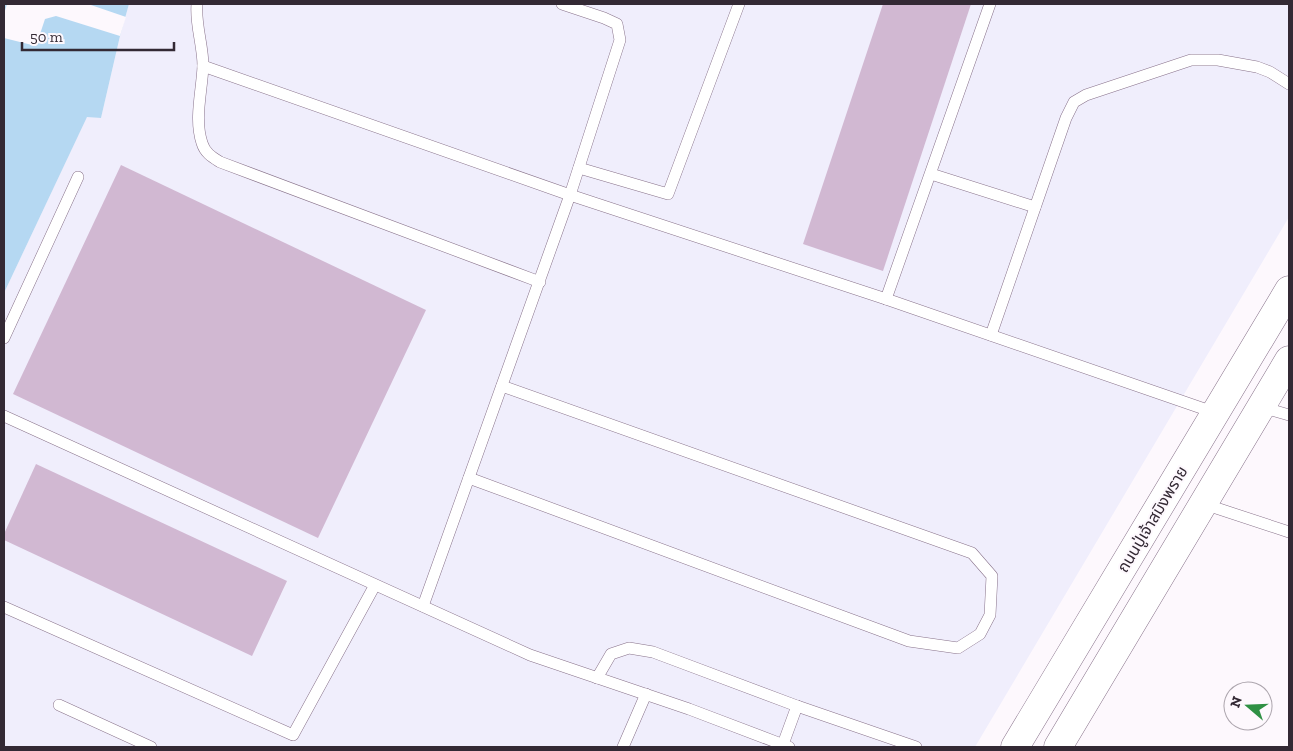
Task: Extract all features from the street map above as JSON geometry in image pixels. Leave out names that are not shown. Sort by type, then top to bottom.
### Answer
[{"type":"main road","name":"ถนนปู่เจ้าสมิงพราย","points":[[1015,747],[1289,290]]},
{"type":"main road","points":[[1058,747],[1289,360]]},
{"type":"lane","points":[[197,4],[196,16],[201,36],[203,66],[199,131],[202,146],[209,155],[229,166],[540,282]]},
{"type":"lane","points":[[423,606],[540,282],[620,40],[617,24],[562,4]]},
{"type":"lane","points":[[579,168],[668,194],[739,4]]},
{"type":"lane","points":[[886,299],[990,4]]},
{"type":"lane","points":[[991,335],[1066,118],[1074,102],[1086,95],[1191,60],[1218,60],[1257,67],[1270,72],[1289,84]]},
{"type":"lane","points":[[203,66],[570,195],[886,299],[1216,413]]},
{"type":"lane","points":[[931,174],[1035,208]]},
{"type":"lane","points":[[4,338],[78,178]]},
{"type":"lane","points":[[470,478],[909,640],[958,648],[980,634],[990,615],[992,576],[972,553],[502,386]]},
{"type":"lane","points":[[1261,407],[1289,415]]},
{"type":"lane","points":[[4,416],[530,655],[646,694],[785,746],[797,706]]},
{"type":"lane","points":[[1204,504],[1289,532]]},
{"type":"lane","points":[[4,606],[293,735],[375,584]]},
{"type":"lane","points":[[597,678],[611,654],[629,648],[653,652],[797,706],[916,747]]},
{"type":"lane","points":[[623,747],[646,694]]},
{"type":"lane","points":[[59,704],[151,747]]},
{"type":"shaded area","points":[[129,4],[1289,4],[1289,217],[975,747],[4,747],[4,293],[87,116],[101,118]]},
{"type":"water","points":[[4,4],[129,4],[101,118],[87,117],[4,293]]},
{"type":"pier","points":[[7,4],[88,4],[126,17],[120,36],[56,16],[45,19],[36,46],[4,38],[4,14]]},
{"type":"building","points":[[883,4],[971,4],[883,271],[803,244]]},
{"type":"building","points":[[121,165],[426,310],[318,538],[13,394]]},
{"type":"building","points":[[36,464],[287,581],[252,656],[4,540],[4,534]]}]
